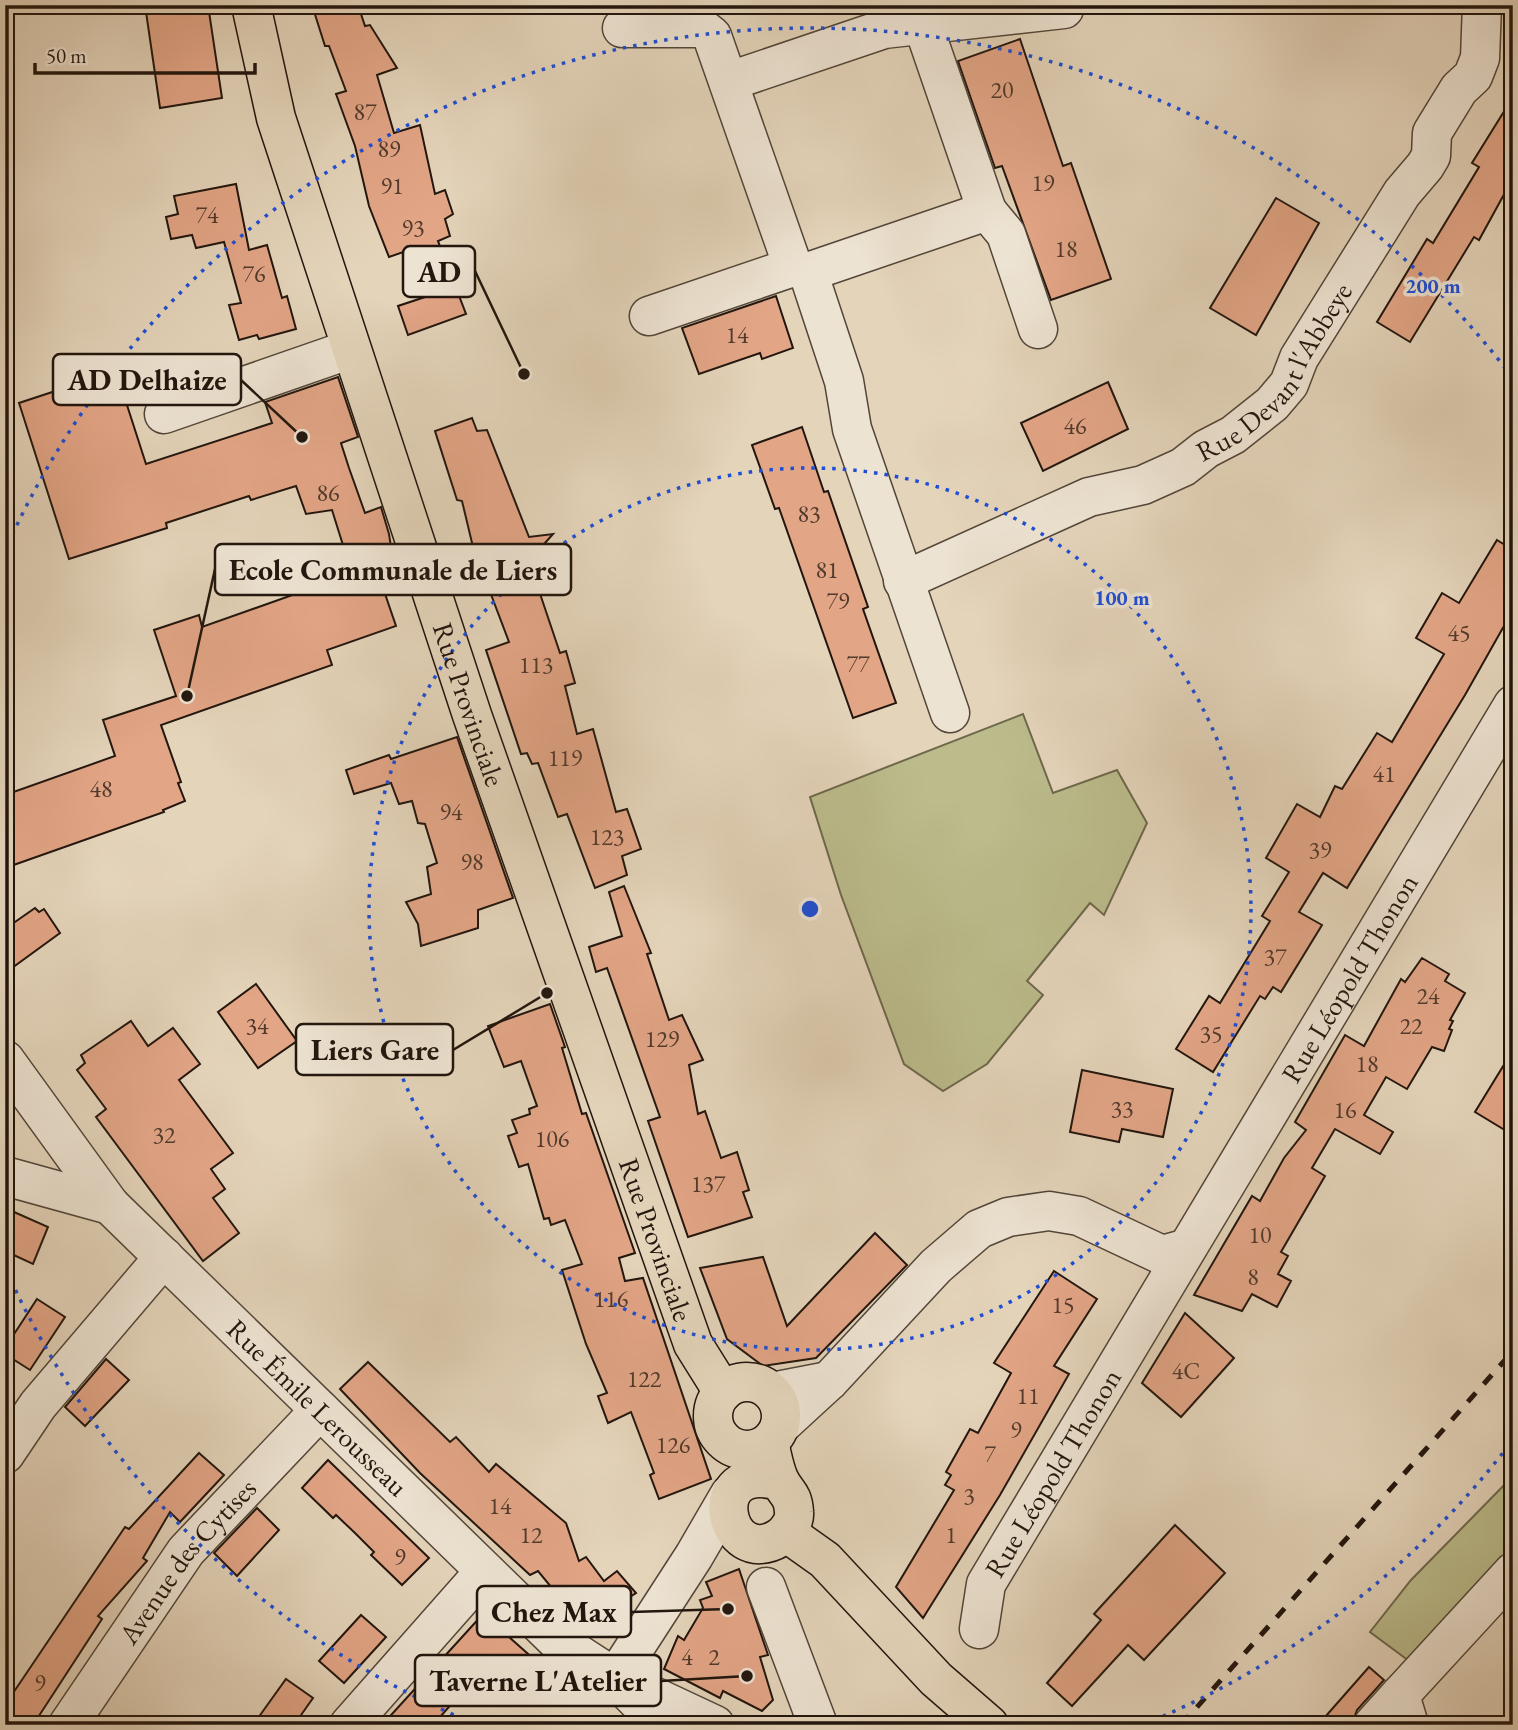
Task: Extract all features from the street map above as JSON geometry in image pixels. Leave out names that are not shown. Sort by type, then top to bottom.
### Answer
[{"type":"main road","name":"Rue Provinciale","points":[[251,5],[276,118],[472,715],[689,1332],[723,1392]]},
{"type":"main road","points":[[723,1392],[714,1406],[713,1423],[720,1438],[758,1452],[792,1496],[795,1515],[787,1533],[769,1544],[748,1542],[733,1531],[727,1513],[758,1452],[756,1382],[738,1383],[723,1392]]},
{"type":"main road","points":[[787,1533],[825,1560],[936,1679],[989,1725]]},
{"type":"street","name":"Rue Devant l'Abbeye","points":[[903,581],[1090,497],[1143,485],[1183,467],[1206,449],[1233,436],[1272,404],[1289,384],[1305,348],[1402,194],[1431,156],[1432,132],[1459,89],[1473,76],[1480,58],[1482,5]]},
{"type":"street","points":[[730,81],[884,29],[1073,7]]},
{"type":"street","points":[[923,25],[987,211],[1006,234],[1038,329]]},
{"type":"street","points":[[622,28],[702,28],[712,36],[844,381],[852,429],[950,713]]},
{"type":"street","points":[[649,316],[987,211]]},
{"type":"street","points":[[164,414],[351,349]]},
{"type":"street","name":"Rue Léopold Thonon","points":[[979,1629],[986,1584],[1184,1249],[1513,705]]},
{"type":"street","name":"Rue Émile Lerousseau","points":[[5,1060],[110,1205],[484,1572],[555,1639],[615,1678],[661,1725]]},
{"type":"street","points":[[5,1176],[110,1205]]},
{"type":"street","points":[[715,1725],[615,1678],[695,1556],[758,1452],[829,1381],[936,1266],[979,1229],[1008,1217],[1049,1211],[1079,1216],[1162,1255],[1184,1249]]},
{"type":"street","points":[[5,1454],[38,1405],[164,1257]]},
{"type":"street","name":"Avenue des Cytises","points":[[68,1725],[186,1551],[320,1410]]},
{"type":"street","points":[[695,1556],[748,1542]]},
{"type":"street","points":[[349,1725],[484,1572]]},
{"type":"street","points":[[1373,1725],[1405,1710],[1513,1572]]},
{"type":"street","points":[[766,1587],[818,1725]]},
{"type":"green space","points":[[1023,714],[1053,793],[1117,770],[1147,823],[1104,915],[1090,903],[1027,981],[1043,995],[987,1064],[943,1091],[904,1064],[841,895],[810,797]]},
{"type":"green space","points":[[1513,1476],[1513,1548],[1409,1661],[1370,1632],[1411,1580]]},
{"type":"building","points":[[145,5],[208,5],[222,98],[160,108]]},
{"type":"building","points":[[312,5],[358,5],[365,26],[370,25],[397,68],[377,75],[394,133],[420,125],[435,194],[445,190],[453,214],[445,219],[450,236],[438,241],[466,314],[408,335],[398,306],[425,297],[409,250],[389,257],[369,206],[355,146],[336,94],[346,91],[329,46],[325,46]]},
{"type":"building","points":[[1020,39],[1063,166],[1071,163],[1111,279],[1051,300],[1002,166],[995,168],[958,61]]},
{"type":"building","points":[[1513,97],[1513,178],[1479,240],[1474,237],[1410,342],[1377,322],[1427,239],[1433,243],[1479,167],[1472,163]]},
{"type":"building","points":[[236,184],[249,250],[267,245],[282,298],[287,296],[296,329],[259,339],[257,335],[239,340],[229,305],[241,303],[224,242],[196,248],[192,235],[171,239],[166,217],[178,214],[174,196]]},
{"type":"building","points":[[1276,198],[1319,223],[1256,335],[1210,308]]},
{"type":"building","points":[[776,296],[793,348],[762,359],[760,353],[699,374],[682,328]]},
{"type":"building","points":[[116,371],[146,464],[272,423],[265,402],[338,377],[358,437],[341,443],[349,468],[365,513],[381,507],[389,534],[391,547],[371,553],[396,626],[327,650],[332,665],[161,725],[185,801],[163,810],[164,812],[5,868],[5,795],[115,756],[103,720],[176,696],[154,630],[199,615],[202,627],[352,574],[332,510],[306,514],[296,486],[251,500],[249,496],[166,523],[167,528],[69,559],[19,403]]},
{"type":"building","points":[[1108,382],[1128,429],[1043,471],[1021,423]]},
{"type":"building","points":[[472,418],[477,431],[487,430],[529,537],[553,534],[529,561],[560,653],[566,651],[575,683],[565,686],[577,734],[593,729],[616,812],[627,809],[641,849],[622,856],[627,875],[595,888],[567,814],[558,817],[538,763],[532,764],[527,753],[521,754],[486,650],[509,642],[473,547],[462,501],[457,500],[435,431]]},
{"type":"building","points":[[802,427],[824,492],[828,491],[868,607],[863,609],[896,703],[853,718],[779,508],[775,509],[752,445]]},
{"type":"building","points":[[1497,540],[1513,550],[1513,610],[1465,695],[1347,888],[1323,873],[1299,912],[1322,925],[1281,992],[1273,987],[1265,999],[1260,996],[1213,1072],[1176,1049],[1209,996],[1220,1003],[1270,921],[1262,916],[1289,872],[1266,858],[1297,804],[1320,817],[1335,786],[1342,789],[1377,733],[1392,742],[1444,654],[1416,638],[1442,593],[1459,603]]},
{"type":"building","points":[[457,737],[513,898],[478,910],[478,928],[421,946],[418,924],[406,902],[431,894],[427,867],[437,863],[425,824],[418,823],[412,801],[399,804],[391,783],[354,794],[346,770],[389,755],[391,759]]},
{"type":"building","points":[[624,886],[651,953],[647,954],[669,1020],[682,1015],[703,1060],[689,1065],[698,1114],[705,1111],[721,1158],[737,1152],[749,1190],[743,1192],[752,1217],[688,1237],[648,1121],[660,1117],[607,968],[596,972],[589,947],[622,936],[609,892]]},
{"type":"building","points":[[35,908],[39,912],[44,909],[60,933],[5,973],[5,929]]},
{"type":"building","points":[[1422,958],[1449,974],[1445,981],[1465,993],[1450,1020],[1453,1021],[1449,1029],[1452,1030],[1444,1051],[1432,1047],[1407,1089],[1386,1077],[1364,1115],[1393,1132],[1380,1154],[1335,1129],[1312,1168],[1325,1176],[1281,1252],[1288,1256],[1278,1274],[1291,1281],[1277,1307],[1252,1294],[1242,1311],[1194,1295],[1252,1196],[1260,1201],[1284,1158],[1306,1130],[1295,1122],[1345,1035],[1364,1046],[1401,979],[1405,982]]},
{"type":"building","points":[[256,984],[297,1041],[258,1068],[218,1012]]},
{"type":"building","points":[[550,1004],[565,1047],[562,1048],[582,1114],[586,1113],[635,1253],[619,1258],[625,1281],[643,1278],[711,1479],[659,1499],[650,1475],[654,1473],[631,1412],[608,1423],[598,1396],[607,1393],[586,1344],[562,1270],[582,1264],[565,1220],[551,1225],[549,1218],[544,1219],[528,1164],[519,1167],[508,1136],[517,1133],[512,1120],[530,1114],[529,1109],[537,1106],[521,1061],[504,1067],[488,1026]]},
{"type":"building","points":[[131,1021],[148,1046],[173,1028],[200,1064],[179,1080],[233,1153],[211,1169],[225,1189],[213,1198],[239,1233],[203,1261],[96,1117],[106,1109],[77,1070],[85,1063],[81,1055]]},
{"type":"building","points":[[1513,1050],[1513,1135],[1475,1112]]},
{"type":"building","points":[[1082,1070],[1173,1089],[1163,1137],[1122,1129],[1119,1142],[1070,1132]]},
{"type":"building","points":[[5,1208],[48,1227],[33,1264],[5,1251]]},
{"type":"building","points":[[875,1233],[907,1265],[816,1358],[763,1366],[727,1339],[700,1268],[763,1257],[787,1326]]},
{"type":"building","points":[[1054,1271],[1097,1299],[1054,1366],[1069,1374],[1000,1495],[923,1618],[896,1587],[954,1490],[945,1485],[951,1475],[946,1472],[970,1429],[978,1433],[1011,1373],[994,1363]]},
{"type":"building","points":[[37,1299],[65,1317],[30,1370],[5,1354],[5,1348]]},
{"type":"building","points":[[1185,1313],[1234,1358],[1181,1417],[1142,1383]]},
{"type":"building","points":[[106,1359],[129,1380],[85,1426],[65,1407]]},
{"type":"building","points":[[368,1362],[450,1442],[456,1437],[489,1472],[496,1464],[566,1523],[579,1561],[586,1557],[604,1581],[617,1571],[636,1593],[614,1607],[622,1620],[599,1635],[584,1627],[538,1571],[530,1575],[420,1473],[340,1389]]},
{"type":"building","points":[[199,1453],[224,1475],[180,1522],[170,1512],[143,1558],[147,1561],[98,1616],[102,1619],[33,1725],[19,1725],[5,1716],[5,1705],[125,1527],[129,1529]]},
{"type":"building","points":[[328,1460],[429,1558],[402,1585],[371,1555],[374,1552],[355,1533],[336,1515],[333,1518],[302,1488]]},
{"type":"building","points":[[257,1508],[279,1530],[237,1576],[214,1553]]},
{"type":"building","points":[[1175,1525],[1225,1573],[1144,1660],[1128,1645],[1072,1706],[1047,1683],[1101,1620],[1094,1614]]},
{"type":"building","points":[[739,1569],[768,1655],[760,1657],[773,1700],[762,1711],[723,1691],[720,1698],[664,1669],[678,1636],[684,1640],[703,1608],[700,1600],[712,1596],[706,1582]]},
{"type":"building","points":[[483,1614],[544,1668],[519,1697],[485,1666],[433,1725],[382,1725]]},
{"type":"building","points":[[361,1615],[386,1637],[344,1683],[319,1661]]},
{"type":"building","points":[[1369,1667],[1384,1680],[1357,1710],[1352,1724],[1318,1725]]},
{"type":"building","points":[[286,1679],[313,1698],[294,1725],[253,1725]]},
{"type":"railway","points":[[1181,1725],[1513,1351]]},
{"type":"place","name":"AD","points":[[524,374]]},
{"type":"place","name":"AD Delhaize","points":[[302,437]]},
{"type":"place","name":"Ecole Communale de Liers","points":[[187,696]]},
{"type":"place","name":"Liers Gare","points":[[547,993]]},
{"type":"place","name":"Chez Max","points":[[728,1609]]},
{"type":"place","name":"Taverne L'Atelier","points":[[747,1676]]}]
